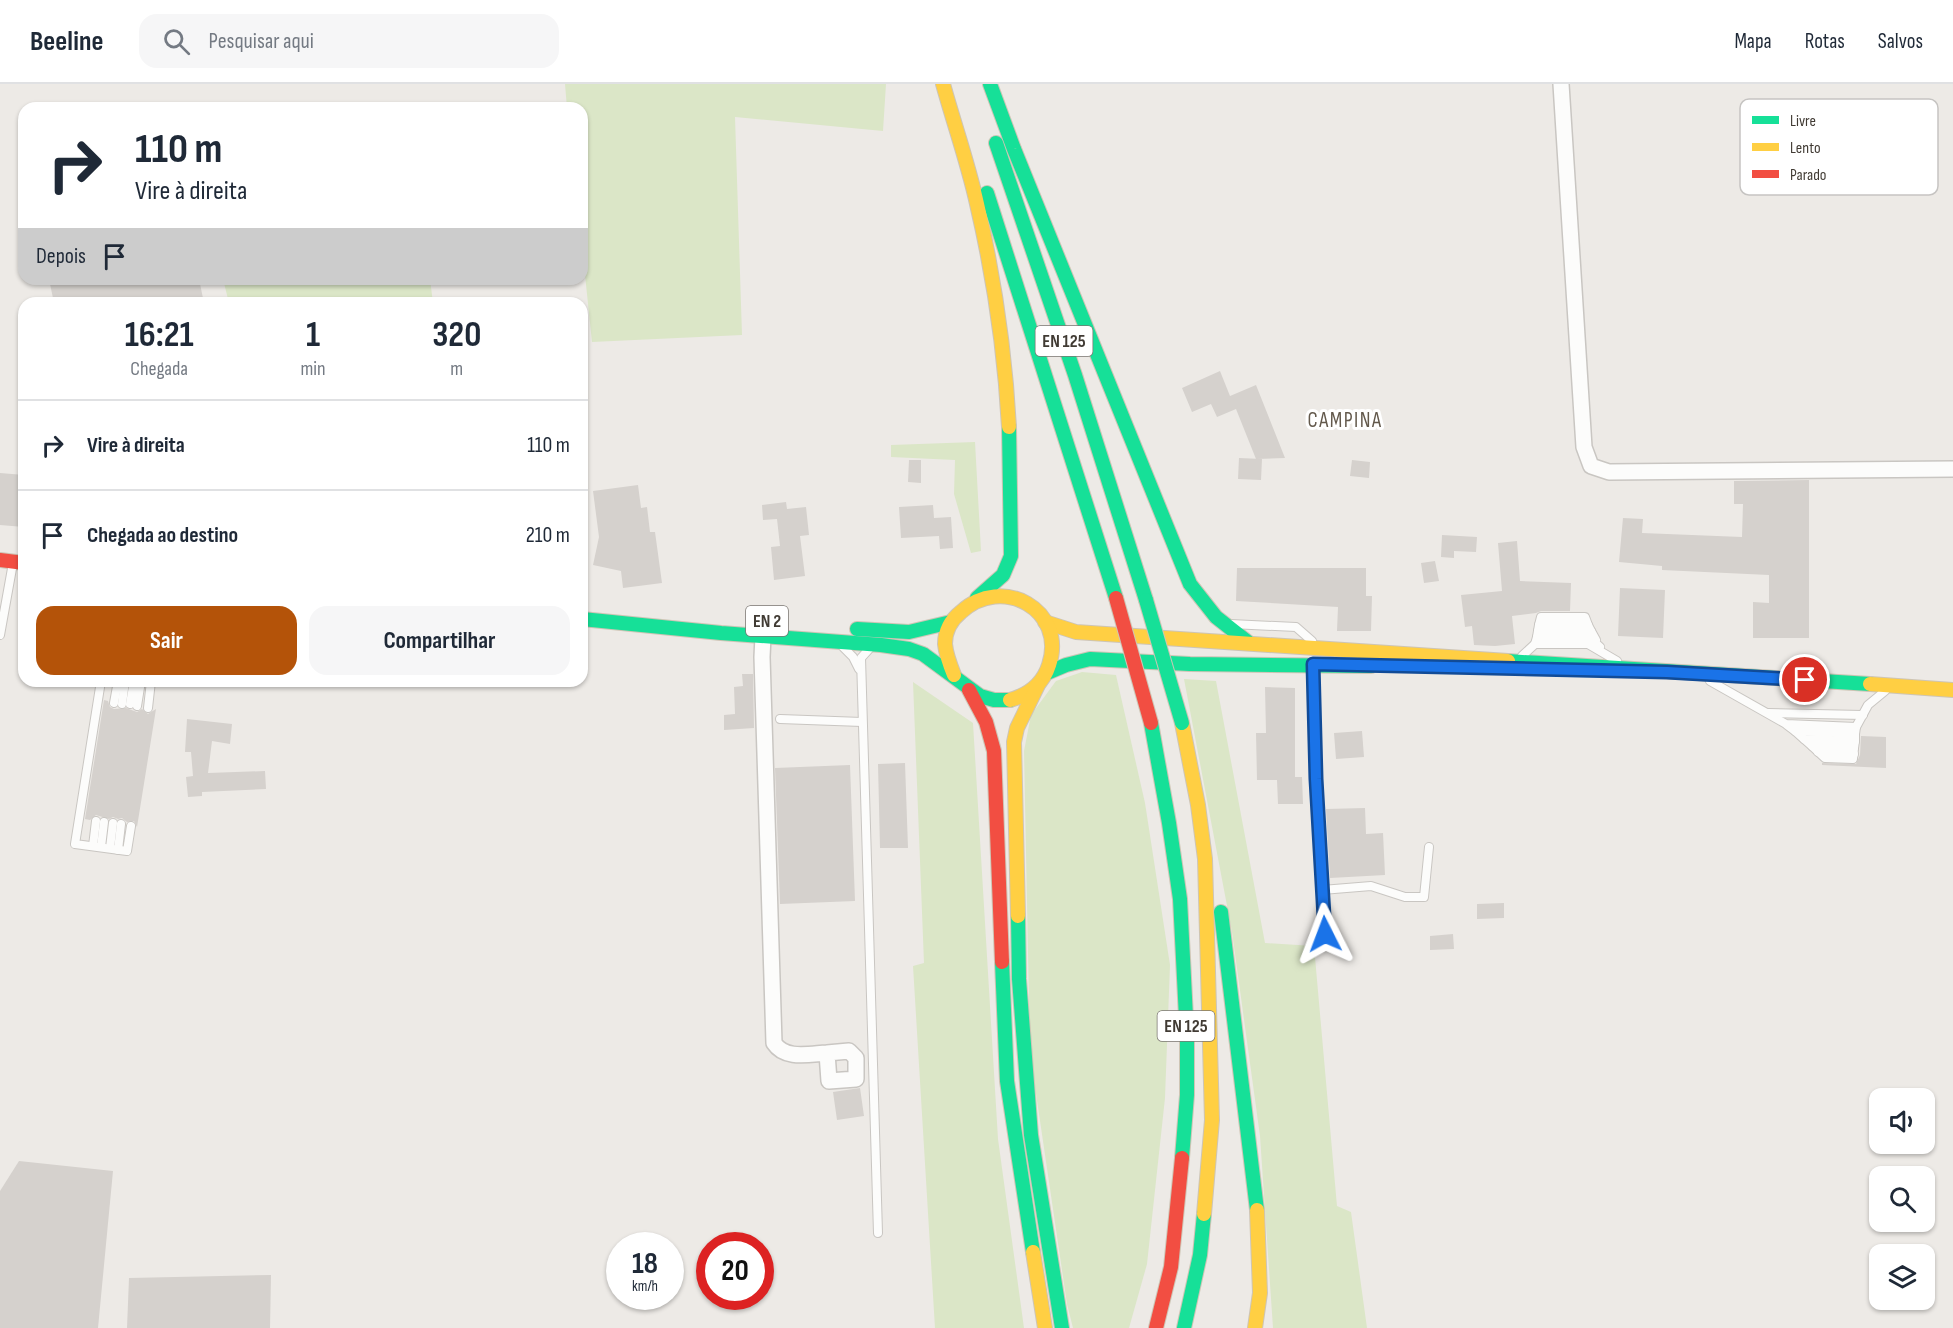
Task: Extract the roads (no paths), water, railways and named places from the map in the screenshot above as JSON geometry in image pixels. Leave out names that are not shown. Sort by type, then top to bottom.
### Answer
[{"type":"main road","points":[[839,628],[909,632],[951,622],[996,582],[1009,567],[1012,531],[1007,391],[1000,332],[977,203],[943,84]]},
{"type":"main road","name":"EN 125","points":[[950,84],[1013,269],[1116,598],[1151,723],[1169,823],[1180,899],[1187,1095],[1171,1267],[1156,1328]]},
{"type":"main road","points":[[990,84],[1014,149],[1190,584],[1200,600],[1222,624],[1250,644]]},
{"type":"main road","name":"EN 125","points":[[991,129],[1075,375],[1146,600],[1182,723],[1198,805],[1208,902],[1212,1120],[1200,1255],[1184,1328]]},
{"type":"main road","points":[[963,609],[983,597],[1006,594],[1021,599],[1034,608],[1046,622],[1076,632],[1953,690]]},
{"type":"main road","points":[[588,613],[695,616]]},
{"type":"main road","name":"EN 2","points":[[588,620],[877,645],[919,652],[954,675],[969,690],[995,700],[1011,700],[1026,695],[1047,673],[1052,650],[1046,622]]},
{"type":"main road","name":"EN 2","points":[[951,622],[946,632],[945,644],[954,675]]},
{"type":"main road","points":[[1047,673],[1090,659],[1190,664],[1313,664],[1667,672]]},
{"type":"main road","points":[[1038,685],[1017,728],[1014,742],[1019,979],[1031,1135],[1062,1328]]},
{"type":"main road","points":[[969,690],[986,723],[994,751],[1007,1081],[1045,1328]]},
{"type":"main road","points":[[1198,805],[1211,850],[1220,896],[1259,1226],[1260,1282],[1255,1328]]},
{"type":"street","points":[[1561,84],[1584,447],[1591,466],[1609,472],[1953,469]]},
{"type":"street","points":[[763,636],[774,1043],[779,1051],[790,1054],[827,1053]]},
{"type":"lane","points":[[0,635],[12,562]]},
{"type":"lane","points":[[1514,661],[1524,655],[1537,634],[1541,617],[1586,617],[1600,646]]},
{"type":"lane","points":[[1222,624],[1296,627],[1321,647]]},
{"type":"lane","points":[[1537,634],[1590,628]]},
{"type":"lane","points":[[1537,634],[1589,637],[1610,657]]},
{"type":"lane","points":[[1537,634],[1588,644],[1635,670]]},
{"type":"lane","points":[[837,642],[853,657],[861,673]]},
{"type":"lane","points":[[877,645],[867,650],[861,658],[861,673],[878,1233]]},
{"type":"lane","points":[[1313,664],[1316,779],[1325,934]]},
{"type":"lane","points":[[1695,674],[1786,724],[1815,749],[1855,741]]},
{"type":"lane","points":[[1855,741],[1863,715],[1876,698],[1892,686]]},
{"type":"lane","points":[[100,687],[75,843],[128,851],[131,826]]},
{"type":"lane","points":[[120,687],[126,704]]},
{"type":"lane","points":[[125,687],[126,704]]},
{"type":"lane","points":[[126,704],[132,687]]},
{"type":"lane","points":[[126,704],[137,687]]},
{"type":"lane","points":[[148,708],[150,687]]},
{"type":"lane","points":[[1766,713],[1863,715]]},
{"type":"lane","points":[[780,719],[862,722]]},
{"type":"lane","points":[[1786,724],[1855,741]]},
{"type":"lane","points":[[1795,731],[1855,741]]},
{"type":"lane","points":[[1804,739],[1855,741]]},
{"type":"lane","points":[[97,846],[100,821]]},
{"type":"lane","points":[[114,849],[117,824]]},
{"type":"lane","points":[[1322,890],[1371,886],[1405,897],[1424,897],[1429,847]]},
{"type":"district","name":"CAMPINA","points":[[1345,420]]}]
